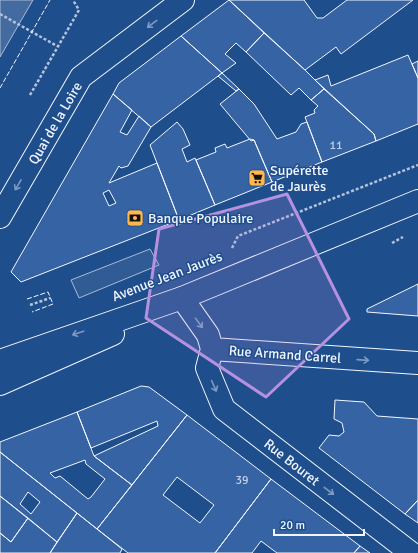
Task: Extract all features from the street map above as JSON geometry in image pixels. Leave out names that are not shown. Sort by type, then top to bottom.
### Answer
[{"type":"street","name":"Quai de la Loire","points":[[0,217],[81,77],[183,0]]},
{"type":"street","name":"Avenue Jean Jaurès","points":[[0,360],[182,298],[418,201]]},
{"type":"street","name":"Avenue Jean Jaurès","points":[[0,384],[127,328],[182,298]]},
{"type":"street","name":"Rue Armand Carrel","points":[[182,298],[208,335],[212,349],[418,363]]},
{"type":"street","name":"Rue Bouret","points":[[212,349],[207,368],[224,409],[411,553]]},
{"type":"path","points":[[30,95],[79,10],[73,0]]},
{"type":"path","points":[[0,14],[58,46]]},
{"type":"path","name":"Avenue Jean Jaurès","points":[[230,252],[238,236],[418,165]]},
{"type":"path","points":[[30,306],[50,298]]},
{"type":"highlighted area","points":[[287,194],[349,319],[266,397],[146,318],[159,229]]},
{"type":"shaded area","points":[[0,0],[33,0],[0,57]]},
{"type":"shaded area","points":[[150,249],[159,265],[79,298],[71,280]]},
{"type":"building","points":[[229,0],[304,0],[317,18],[323,18],[347,0],[413,0],[341,54],[336,47],[305,70]]},
{"type":"building","points":[[229,0],[264,33],[246,52],[236,43],[225,54],[236,63],[222,73],[181,36]]},
{"type":"building","points":[[264,33],[324,89],[311,100],[299,88],[291,95],[246,52]]},
{"type":"building","points":[[181,36],[222,73],[151,127],[113,94],[119,83]]},
{"type":"building","points":[[408,55],[418,78],[418,124],[376,141],[374,134],[315,80],[328,75],[331,86]]},
{"type":"building","points":[[418,61],[418,78],[412,64]]},
{"type":"building","points":[[222,73],[239,89],[236,91],[218,76]]},
{"type":"building","points":[[239,89],[254,104],[277,139],[296,132],[301,124],[307,122],[322,162],[272,182],[254,140],[251,141],[220,104]]},
{"type":"building","points":[[324,89],[374,134],[376,141],[322,162],[305,117],[315,113],[314,110],[318,106],[311,100]]},
{"type":"building","points":[[113,94],[132,110],[120,132],[127,135],[139,116],[151,127],[128,166],[121,168],[119,166],[109,183],[157,163],[179,220],[21,282],[11,272]],"holes":[[[109,190],[116,203],[109,206],[103,193]]]},
{"type":"building","points":[[177,122],[183,129],[190,145],[182,149],[187,162],[195,158],[215,205],[179,220],[150,145]]},
{"type":"building","points":[[250,139],[254,140],[272,182],[215,205],[196,160],[216,152],[215,148],[225,144],[227,148]]},
{"type":"building","points":[[418,284],[418,316],[367,312],[367,309]]},
{"type":"building","points":[[141,386],[149,387],[187,415],[132,485],[94,456],[158,426],[157,421],[91,448],[77,412]]},
{"type":"building","points":[[335,400],[364,402],[377,416],[418,419],[418,500],[405,514],[319,448],[329,435],[339,436],[344,432],[342,423],[334,419]]},
{"type":"building","points":[[77,412],[94,456],[132,485],[97,529],[0,452],[0,442]],"holes":[[[85,460],[86,464],[105,479],[88,499],[60,476],[55,478],[50,473]]]},
{"type":"building","points":[[187,415],[271,479],[215,553],[128,553],[97,529]],"holes":[[[177,477],[214,505],[200,523],[163,495]]]},
{"type":"building","points":[[0,452],[77,513],[57,542],[0,496]],"holes":[[[28,492],[40,502],[31,514],[20,504]]]},
{"type":"building","points":[[271,479],[360,546],[354,553],[277,553],[261,541],[252,553],[215,553]]},
{"type":"building","points":[[0,496],[28,518],[11,542],[0,533]]},
{"type":"building","points":[[418,500],[418,523],[405,514]]},
{"type":"building","points":[[77,513],[122,549],[120,553],[50,553]]},
{"type":"building","points":[[28,518],[57,542],[50,553],[0,553],[0,533],[11,542]]},
{"type":"building","points":[[360,546],[370,553],[354,553]]},
{"type":"fence","points":[[0,88],[50,0]]},
{"type":"fence","points":[[27,299],[48,292],[53,304],[32,312]]},
{"type":"place","name":"Supérette de Jaurès","points":[[257,178]]},
{"type":"place","name":"Banque Populaire","points":[[135,218]]}]
